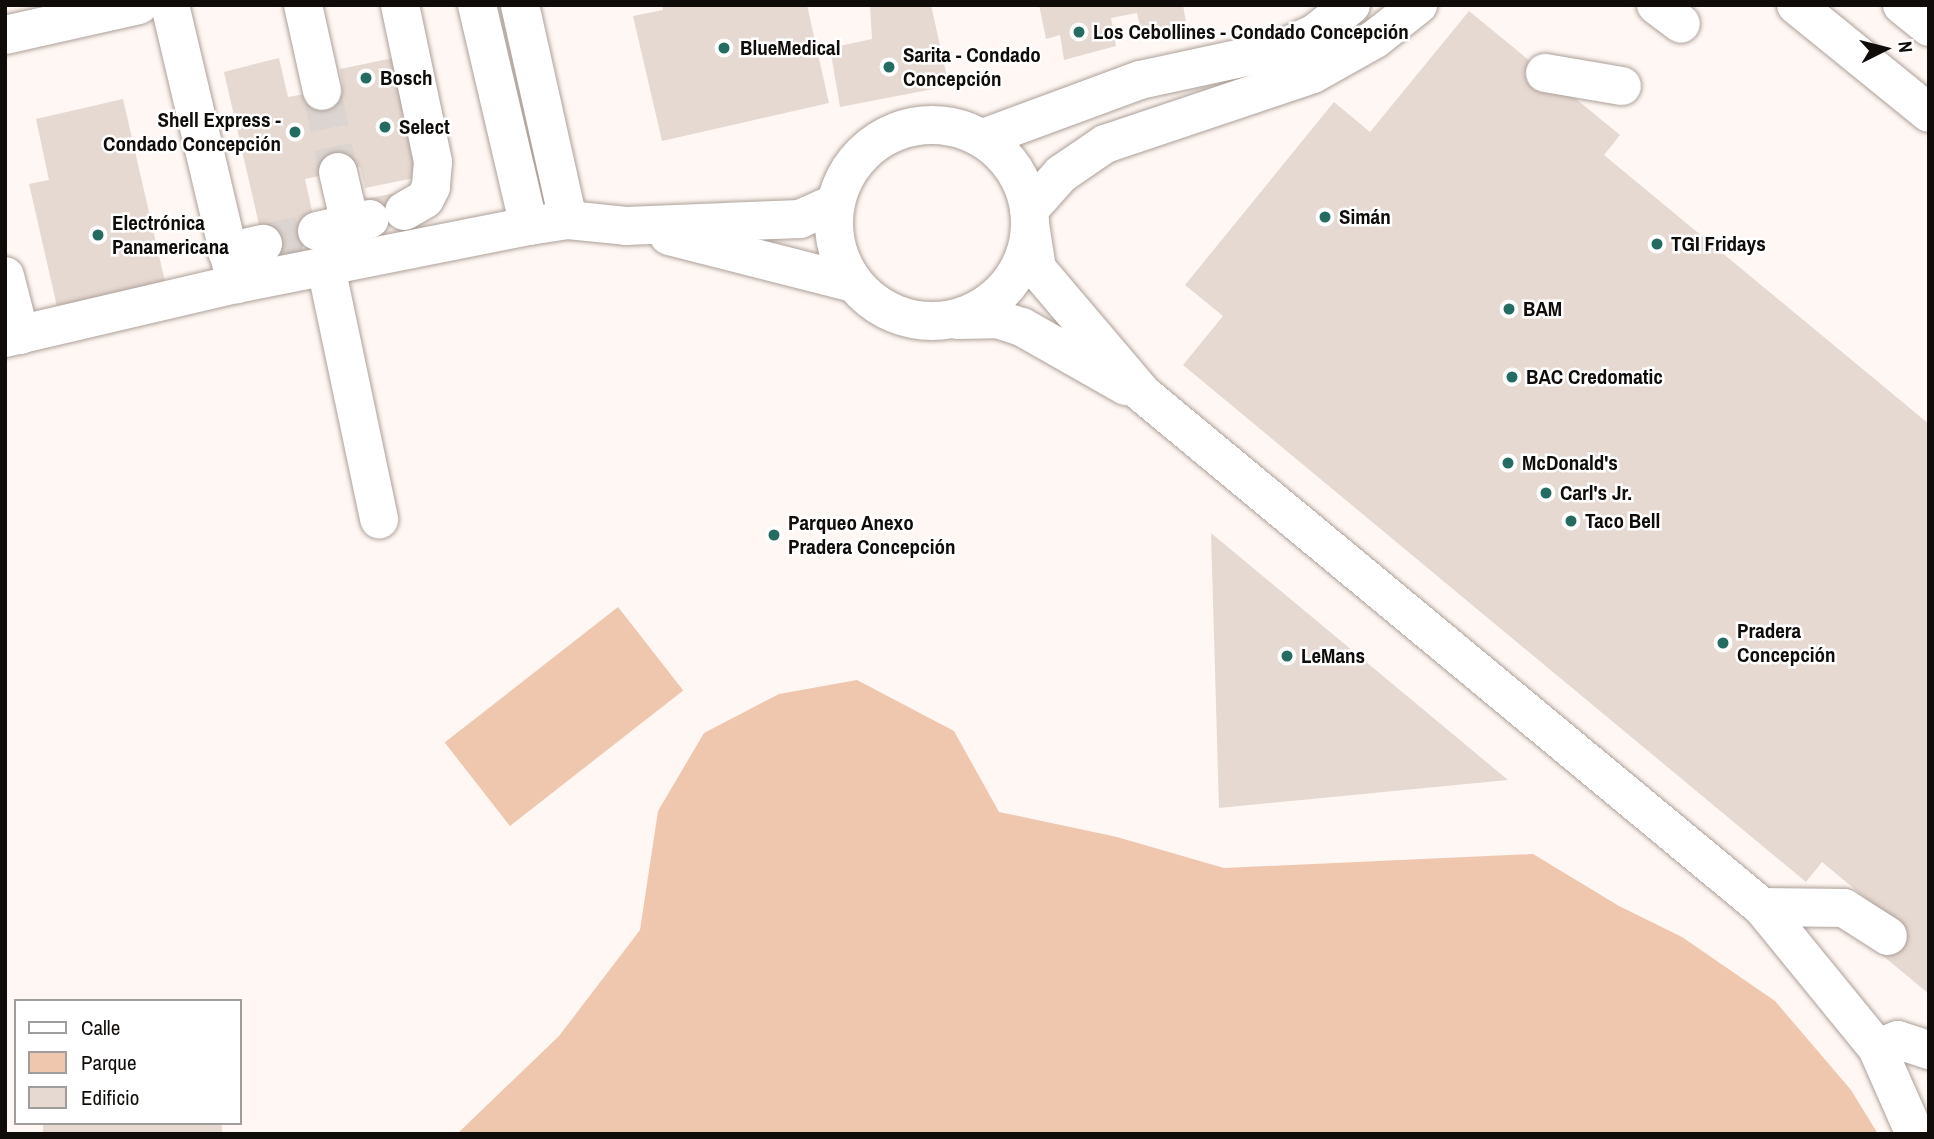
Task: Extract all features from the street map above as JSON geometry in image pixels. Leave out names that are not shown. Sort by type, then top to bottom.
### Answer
[{"type":"street","points":[[5,35],[139,5]]},
{"type":"street","points":[[170,5],[242,260]]},
{"type":"street","points":[[303,5],[322,91]]},
{"type":"street","points":[[338,172],[360,221],[425,199],[431,187],[433,162],[400,5]]},
{"type":"street","points":[[477,5],[529,226]]},
{"type":"street","points":[[520,5],[568,220]]},
{"type":"street","points":[[983,138],[1140,80],[1279,50],[1314,34],[1351,5]]},
{"type":"street","points":[[953,320],[984,308],[1008,287],[1024,257],[1030,217],[1062,174],[1105,144],[1289,83],[1344,58],[1418,5]]},
{"type":"street","points":[[1796,5],[1929,113]]},
{"type":"street","points":[[1835,5],[1929,82]]},
{"type":"street","points":[[1902,5],[1929,27]]},
{"type":"street","points":[[1197,68],[1289,83]]},
{"type":"street","points":[[1545,73],[1622,86]]},
{"type":"street","points":[[1143,394],[1022,327],[997,319],[925,322],[897,317],[873,303],[853,283],[840,259],[834,231],[836,203],[854,163],[874,144],[900,130],[927,124],[956,127],[983,138],[1014,169],[1030,217],[1037,269],[1143,394],[1762,907],[1877,1048],[1916,1125]]},
{"type":"street","points":[[626,226],[800,219],[836,203]]},
{"type":"street","points":[[5,276],[12,337],[242,260],[326,267],[568,220],[626,226],[853,283]]},
{"type":"street","points":[[326,267],[379,519]]},
{"type":"street","points":[[1762,907],[1844,908],[1888,936]]},
{"type":"street","points":[[1877,1048],[1898,1040],[1929,1050]]},
{"type":"green space","points":[[618,607],[683,691],[510,826],[445,742]]},
{"type":"green space","points":[[857,680],[954,731],[999,812],[1117,837],[1224,868],[1533,854],[1619,906],[1682,937],[1775,1001],[1851,1090],[1878,1134],[457,1134],[559,1036],[640,930],[658,811],[704,733],[779,694]]},
{"type":"building","points":[[662,5],[807,5],[829,103],[662,141],[633,16],[663,10]]},
{"type":"building","name":"Sarita - Condado Concepción","points":[[870,5],[931,5],[949,86],[840,107],[830,48],[872,39]]},
{"type":"building","name":"Los Cebollines - Condado Concepción","points":[[1039,5],[1183,5],[1187,28],[1143,39],[1137,13],[1111,18],[1116,46],[1064,60],[1060,35],[1046,39]]},
{"type":"building","name":"Pradera Concepción","points":[[1469,11],[1620,135],[1604,155],[1929,424],[1929,994],[1876,950],[1897,924],[1822,862],[1806,882],[1183,365],[1223,316],[1185,285],[1334,102],[1370,132]]},
{"type":"building","name":"Shell Express - Condado Concepción","points":[[403,56],[429,175],[365,188],[360,167],[305,179],[319,242],[266,255],[224,72],[279,58],[288,97],[343,87],[340,69]]},
{"type":"building","name":"Electrónica Panamericana","points":[[123,99],[166,286],[58,311],[29,184],[49,180],[36,119]]},
{"type":"building","points":[[401,192],[406,217],[370,223],[366,199]]},
{"type":"building","name":"LeMans","points":[[1211,533],[1508,780],[1219,808]]},
{"type":"building","points":[[43,1125],[222,1125],[222,1134],[43,1134]]},
{"type":"tunnel","points":[[322,91],[338,172]]},
{"type":"tunnel","points":[[263,244],[317,231]]},
{"type":"place","name":"Los Cebollines - Condado Concepción","points":[[1079,32]]},
{"type":"place","name":"BlueMedical","points":[[724,48]]},
{"type":"place","name":"Sarita - Condado Concepción","points":[[889,67]]},
{"type":"place","name":"Bosch","points":[[366,78]]},
{"type":"place","name":"Select","points":[[385,127]]},
{"type":"place","name":"Shell Express - Condado Concepción","points":[[295,132]]},
{"type":"place","name":"Simán","points":[[1325,217]]},
{"type":"place","name":"Electrónica Panamericana","points":[[98,235]]},
{"type":"place","name":"TGI Fridays","points":[[1657,244]]},
{"type":"place","name":"BAM","points":[[1509,309]]},
{"type":"place","name":"BAC Credomatic","points":[[1512,377]]},
{"type":"place","name":"McDonald's","points":[[1508,463]]},
{"type":"place","name":"Carl's Jr.","points":[[1546,493]]},
{"type":"place","name":"Taco Bell","points":[[1571,521]]},
{"type":"place","name":"Parqueo Anexo Pradera Concepción","points":[[774,535]]},
{"type":"place","name":"Pradera Concepción","points":[[1723,643]]},
{"type":"place","name":"LeMans","points":[[1287,656]]}]
